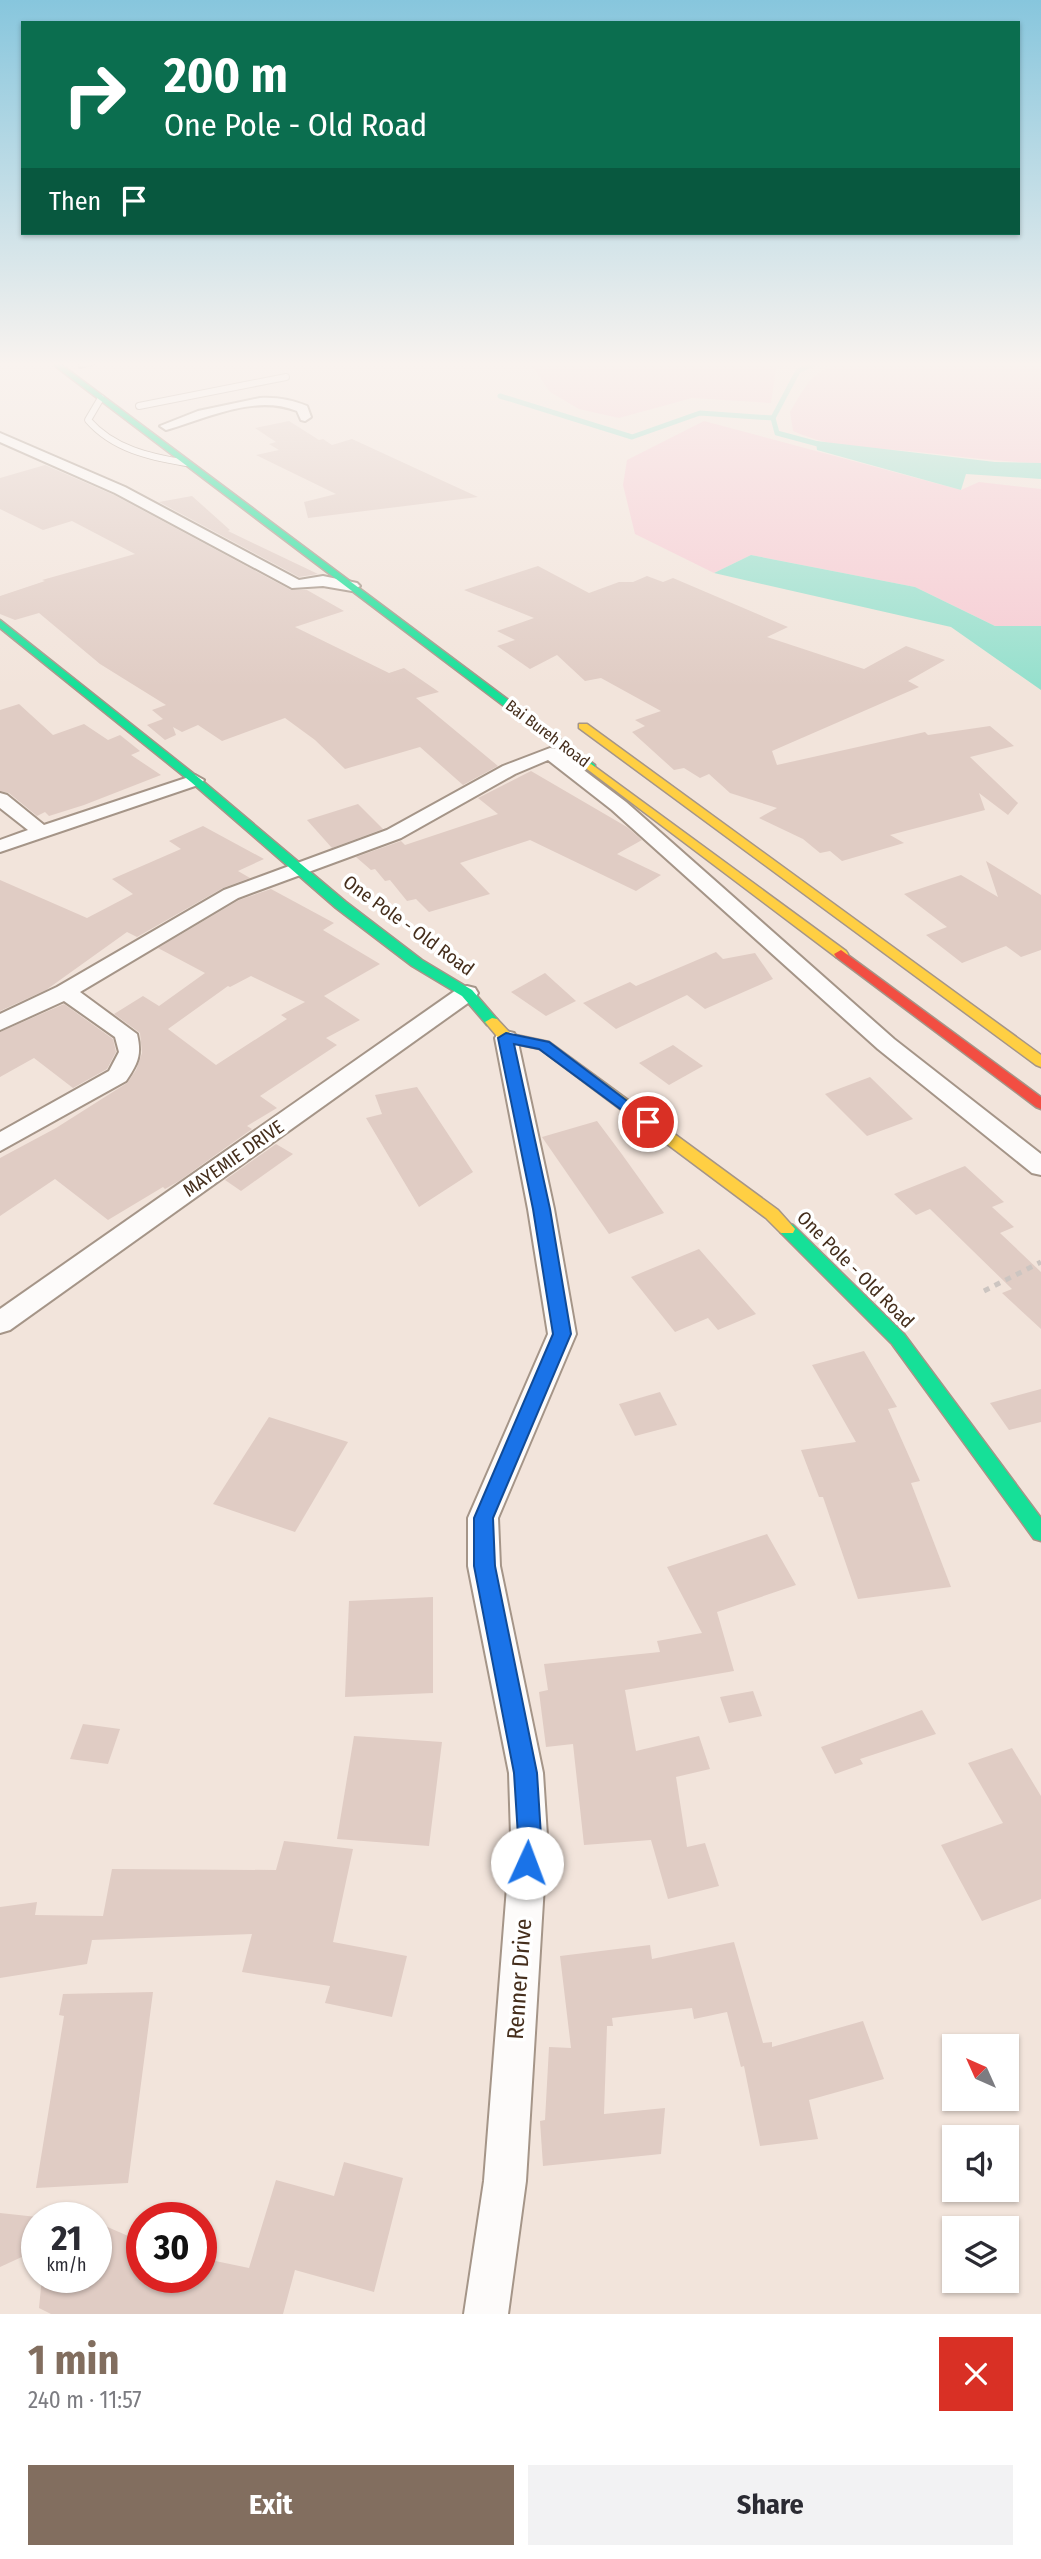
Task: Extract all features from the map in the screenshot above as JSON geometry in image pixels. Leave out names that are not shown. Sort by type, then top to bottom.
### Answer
[{"type":"main road","name":"Bai Bureh Road","points":[[197,471],[1041,1104]]},
{"type":"main road","name":"One Pole - Old Road","points":[[0,623],[195,780],[341,905],[392,944],[467,993],[506,1038],[544,1045],[772,1214],[898,1339],[1041,1533]]},
{"type":"main road","name":"Bai Bureh Road","points":[[565,713],[1041,1062]]},
{"type":"street","points":[[77,471],[120,490],[297,585],[323,581],[352,586]]},
{"type":"street","points":[[0,1023],[65,992],[231,894],[298,867],[394,834],[509,771],[550,753],[619,806],[886,1044],[1041,1167]]},
{"type":"street","points":[[0,846],[195,780]]},
{"type":"street","points":[[0,799],[43,833]]},
{"type":"street","points":[[0,1143],[118,1076],[130,1052],[127,1034],[65,992]]},
{"type":"street","name":"MAYEMIE DRIVE","points":[[0,1323],[467,993]]},
{"type":"street","name":"Renner Drive","points":[[486,2314],[505,2181],[529,1836],[526,1773],[484,1566],[484,1518],[562,1334],[541,1209],[506,1038]]},
{"type":"path","points":[[984,1291],[1041,1262]]},
{"type":"shaded area","points":[[625,471],[890,471],[961,490],[979,482],[1041,489],[1041,626],[995,626],[915,587],[751,555],[714,573],[635,534],[623,485]]},
{"type":"water","points":[[893,471],[1041,471],[1041,479],[966,474],[961,490]]},
{"type":"water","points":[[751,555],[915,587],[995,626],[1041,626],[1041,690],[951,627],[714,573]]},
{"type":"building","points":[[24,471],[59,471],[114,495],[291,590],[307,590],[344,611],[295,627],[389,673],[404,668],[439,692],[416,698],[498,766],[463,785],[420,747],[345,769],[315,740],[285,718],[222,741],[198,725],[182,732],[173,727],[176,735],[165,740],[147,725],[163,719],[152,710],[166,705],[100,664],[39,613],[15,620],[0,614],[0,596],[45,581],[42,580],[135,554],[72,521],[43,530],[0,509],[0,478]]},
{"type":"building","points":[[289,471],[421,471],[478,497],[308,518],[304,502],[336,494]]},
{"type":"building","points":[[192,496],[230,530],[228,531],[318,574],[299,577],[159,502]]},
{"type":"building","points":[[538,566],[589,593],[619,582],[633,582],[647,576],[663,582],[673,578],[788,627],[767,637],[864,669],[906,646],[945,660],[908,681],[919,687],[772,751],[777,765],[925,732],[928,735],[990,726],[1014,746],[970,757],[1018,803],[1008,815],[979,793],[985,810],[890,835],[904,843],[842,861],[830,851],[820,853],[803,839],[759,818],[777,808],[730,793],[709,774],[700,778],[684,768],[674,770],[632,732],[645,726],[635,720],[661,711],[601,678],[585,681],[557,655],[530,669],[497,646],[515,640],[497,631],[534,618],[464,590]]},
{"type":"building","points":[[19,704],[53,735],[84,724],[108,740],[120,735],[140,751],[131,755],[161,775],[84,805],[49,816],[45,812],[37,816],[9,793],[0,791],[0,710]]},
{"type":"building","points":[[531,771],[627,827],[642,840],[617,854],[661,875],[636,891],[530,840],[460,863],[490,894],[429,912],[416,899],[407,901],[390,880],[385,881],[375,869],[371,870],[356,857],[401,841],[405,845],[498,814],[478,798]]},
{"type":"building","points":[[358,804],[383,829],[332,848],[307,820]]},
{"type":"building","points":[[203,826],[264,859],[238,871],[250,878],[223,888],[137,937],[127,932],[46,990],[0,1011],[0,880],[87,918],[133,894],[112,879],[181,849],[169,841]]},
{"type":"building","points":[[986,861],[1041,895],[1041,950],[1021,957],[1006,946],[962,963],[926,935],[947,927],[904,894],[961,875],[998,897]]},
{"type":"building","points":[[271,889],[334,923],[323,930],[380,964],[324,996],[360,1020],[326,1038],[337,1045],[260,1096],[277,1108],[247,1126],[252,1129],[165,1189],[163,1187],[108,1220],[55,1179],[0,1216],[0,1158],[56,1128],[127,1083],[136,1070],[142,1053],[140,1033],[114,1014],[143,996],[159,1006],[205,973],[158,948],[239,900]],"holes":[[[251,976],[305,1002],[281,1015],[287,1019],[216,1065],[168,1029],[228,986]]]},
{"type":"building","points":[[716,952],[723,959],[755,953],[773,979],[705,1009],[687,995],[616,1029],[583,1003],[630,982],[636,986]]},
{"type":"building","points":[[545,973],[576,1001],[546,1016],[511,992]]},
{"type":"building","points":[[64,1004],[113,1039],[116,1052],[107,1069],[73,1088],[34,1058],[0,1077],[0,1032]]},
{"type":"building","points":[[673,1045],[703,1066],[669,1085],[639,1063]]},
{"type":"building","points":[[870,1077],[913,1119],[867,1136],[825,1094]]},
{"type":"building","points":[[417,1087],[473,1172],[419,1207],[366,1118],[382,1114],[375,1095]]},
{"type":"building","points":[[597,1121],[664,1213],[609,1234],[542,1137]]},
{"type":"building","points":[[276,1144],[293,1154],[241,1191],[225,1180]]},
{"type":"building","points":[[965,1166],[1004,1202],[992,1207],[1014,1227],[1000,1233],[1041,1272],[1041,1329],[1002,1293],[1012,1289],[930,1209],[916,1215],[894,1194]]},
{"type":"building","points":[[699,1249],[756,1314],[718,1330],[708,1318],[675,1332],[631,1277]]},
{"type":"building","points":[[864,1351],[897,1407],[888,1409],[920,1481],[911,1483],[951,1587],[858,1599],[823,1497],[819,1497],[801,1450],[856,1442],[812,1365]]},
{"type":"building","points":[[1041,1389],[1041,1422],[1009,1430],[990,1403]]},
{"type":"building","points":[[660,1392],[677,1425],[635,1436],[619,1404]]},
{"type":"building","points":[[269,1417],[348,1442],[295,1532],[213,1504]]},
{"type":"building","points":[[767,1534],[796,1585],[717,1612],[734,1671],[625,1690],[636,1751],[699,1736],[710,1769],[676,1777],[687,1847],[705,1843],[719,1886],[668,1899],[651,1840],[584,1845],[573,1744],[546,1747],[539,1692],[548,1690],[544,1664],[660,1652],[657,1641],[702,1633],[667,1567]]},
{"type":"building","points":[[433,1597],[433,1693],[345,1697],[349,1601]]},
{"type":"building","points":[[753,1691],[762,1716],[729,1723],[720,1697]]},
{"type":"building","points":[[922,1710],[936,1734],[860,1759],[863,1764],[835,1774],[821,1747]]},
{"type":"building","points":[[83,1724],[120,1729],[108,1764],[70,1759]]},
{"type":"building","points":[[354,1736],[442,1742],[429,1846],[337,1839]]},
{"type":"building","points":[[1012,1748],[1041,1796],[1041,1899],[982,1921],[941,1845],[1003,1823],[968,1763]]},
{"type":"building","points":[[284,1841],[353,1849],[333,1942],[407,1956],[392,2017],[325,2003],[330,1986],[242,1972],[252,1934],[92,1940],[87,1964],[0,1978],[0,1907],[37,1902],[35,1915],[103,1916],[112,1869],[276,1870]]},
{"type":"building","points":[[734,1942],[763,2043],[772,2042],[772,2047],[863,2021],[884,2079],[809,2100],[818,2139],[760,2146],[744,2066],[741,2067],[727,2012],[694,2019],[692,2008],[612,2018],[613,2026],[607,2026],[604,2114],[665,2108],[661,2154],[543,2166],[540,2121],[545,2120],[549,2047],[571,2048],[560,1956],[650,1945],[652,1959]]},
{"type":"building","points":[[153,1992],[128,2183],[36,2188],[64,2016],[59,2015],[63,1994]]},
{"type":"building","points":[[344,2162],[403,2178],[374,2292],[295,2270],[283,2314],[51,2314],[39,2308],[40,2293],[112,2293],[112,2229],[126,2235],[126,2293],[217,2293],[217,2261],[249,2268],[276,2180],[334,2196]]},
{"type":"building","points":[[0,2213],[21,2215],[21,2257],[0,2267]]},
{"type":"traffic: fast","points":[[198,471],[591,767]]},
{"type":"traffic: fast","points":[[0,623],[195,780],[341,905],[417,963],[467,993],[492,1022]]},
{"type":"traffic: fast","points":[[787,1229],[898,1339],[1041,1533]]},
{"type":"traffic: slow","points":[[583,726],[1041,1062]]},
{"type":"traffic: slow","points":[[591,767],[841,954]]},
{"type":"traffic: slow","points":[[492,1022],[506,1038],[544,1045],[772,1214],[787,1229]]},
{"type":"traffic: jam","points":[[841,954],[1041,1104]]},
{"type":"route","points":[[527,1863],[529,1836],[526,1773],[484,1566],[484,1518],[562,1334],[541,1209],[506,1038],[544,1045],[648,1122]]}]
